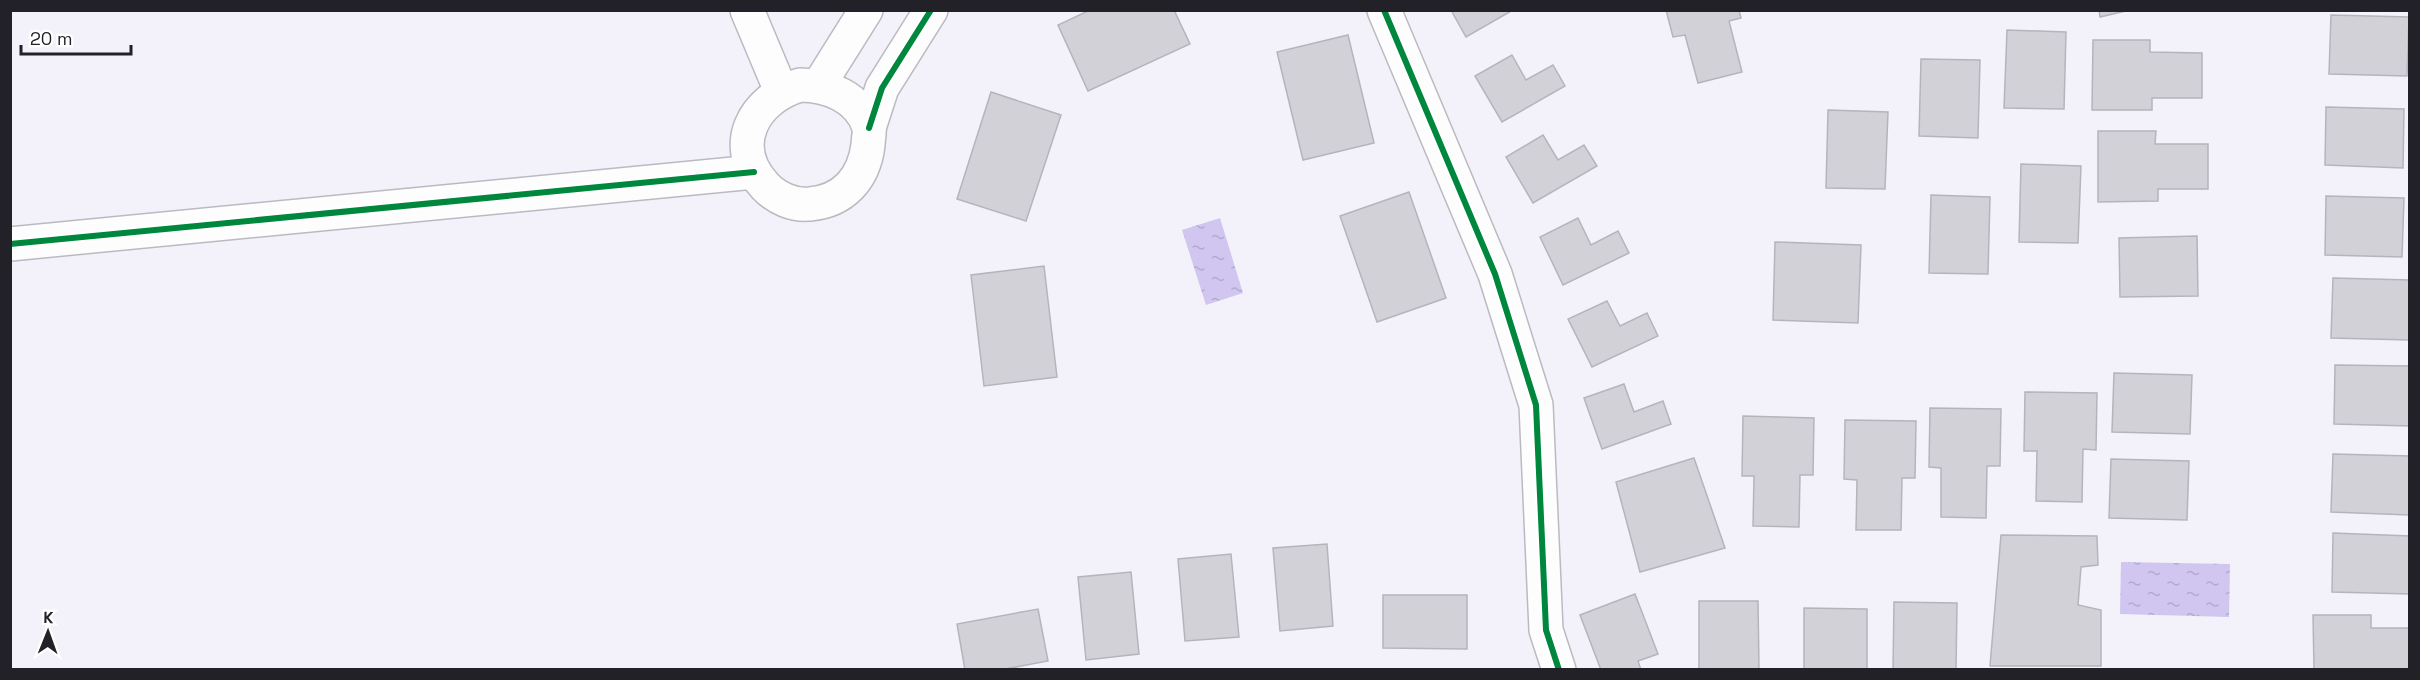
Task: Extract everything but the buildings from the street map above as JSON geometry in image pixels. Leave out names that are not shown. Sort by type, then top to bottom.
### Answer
[{"type":"street","points":[[747,10],[781,91]]},
{"type":"street","points":[[819,85],[866,10]]},
{"type":"street","points":[[869,128],[853,103],[837,92],[819,85],[800,85],[781,91],[766,102],[754,117],[748,135],[748,154],[754,172],[766,188],[783,200],[803,205],[823,203],[842,194],[857,179],[866,161],[869,128],[882,88],[931,10]]},
{"type":"street","points":[[1384,10],[1495,274],[1536,405],[1546,630],[1559,669]]},
{"type":"street","points":[[10,244],[754,172]]},
{"type":"water","points":[[1220,218],[1243,293],[1206,305],[1182,230]]},
{"type":"water","points":[[2121,562],[2230,564],[2229,617],[2120,614]]},
{"type":"cycle path","points":[[869,128],[882,88],[931,10]]},
{"type":"cycle path","points":[[1384,10],[1495,274],[1536,405],[1546,630],[1559,670]]},
{"type":"cycle path","points":[[10,244],[754,172]]}]
